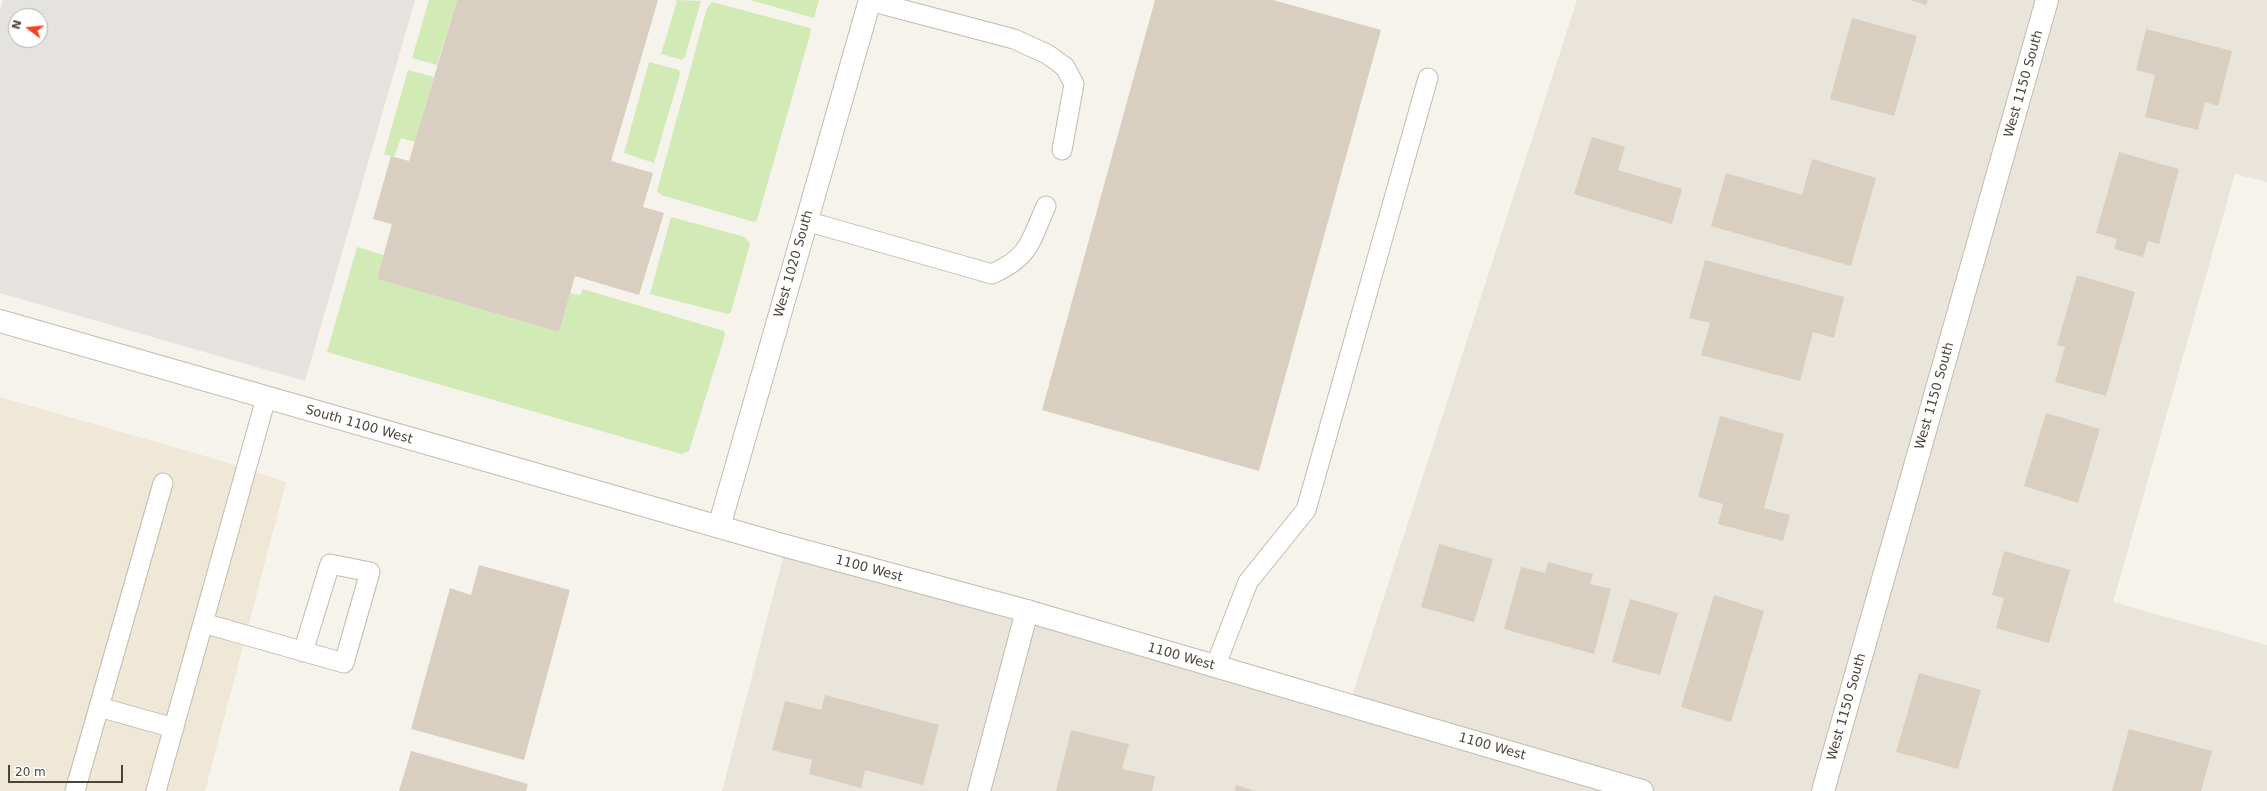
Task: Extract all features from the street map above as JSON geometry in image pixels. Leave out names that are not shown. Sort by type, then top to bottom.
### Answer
[{"type":"street","name":"West 1150 South","points":[[1823,791],[2047,0]]},
{"type":"street","name":"West 1020 South","points":[[719,527],[870,1]]},
{"type":"street","name":"South 1100 West","points":[[0,321],[719,527]]},
{"type":"street","name":"1100 West","points":[[719,527],[1027,612],[1642,791]]},
{"type":"street","points":[[978,791],[1027,612]]},
{"type":"lane","points":[[870,1],[1014,39],[1047,54],[1065,67],[1074,84],[1062,150]]},
{"type":"lane","points":[[1215,667],[1248,582],[1306,510],[1428,78]]},
{"type":"lane","points":[[806,221],[992,274],[1008,267],[1026,252],[1046,206]]},
{"type":"lane","points":[[156,791],[266,398]]},
{"type":"lane","points":[[75,791],[163,483]]},
{"type":"lane","points":[[203,623],[303,652],[344,663],[370,572],[330,564],[303,652]]},
{"type":"lane","points":[[100,707],[174,728]]},
{"type":"shaded area","points":[[3,0],[415,0],[305,381],[0,293],[0,11]]},
{"type":"shaded area","points":[[1577,0],[2267,0],[2267,182],[2235,174],[2113,602],[2267,645],[2267,791],[722,791],[786,546],[1349,705]]},
{"type":"shaded area","points":[[0,397],[215,459],[286,482],[205,791],[0,791]]},
{"type":"green space","points":[[429,0],[457,0],[437,65],[412,58]]},
{"type":"green space","points":[[674,0],[701,1],[685,57],[682,60],[661,54],[677,1]]},
{"type":"green space","points":[[750,0],[819,0],[814,18]]},
{"type":"green space","points":[[712,2],[810,28],[811,31],[757,220],[754,222],[661,195],[657,191],[707,8]]},
{"type":"green space","points":[[649,62],[679,70],[680,74],[654,163],[624,153]]},
{"type":"green space","points":[[408,70],[434,77],[415,142],[401,138],[394,157],[384,154]]},
{"type":"green space","points":[[671,217],[745,237],[750,244],[731,312],[728,314],[650,294]]},
{"type":"green space","points":[[357,247],[384,255],[377,279],[559,332],[570,293],[580,295],[583,289],[724,331],[725,335],[689,451],[681,454],[327,352]]},
{"type":"building","points":[[457,0],[658,0],[611,161],[653,173],[643,207],[664,213],[639,295],[575,276],[559,332],[377,279],[392,224],[373,219],[391,156],[409,161]]},
{"type":"building","points":[[1155,0],[1273,0],[1381,30],[1259,471],[1042,410]]},
{"type":"building","points":[[1910,0],[1928,0],[1926,5]]},
{"type":"building","points":[[1852,18],[1917,36],[1894,116],[1830,99]]},
{"type":"building","points":[[2146,29],[2232,51],[2218,106],[2205,102],[2198,130],[2145,117],[2155,75],[2136,70]]},
{"type":"building","points":[[1592,137],[1625,147],[1618,170],[1682,189],[1672,224],[1574,194]]},
{"type":"building","points":[[2119,152],[2179,169],[2159,244],[2148,241],[2143,257],[2114,249],[2117,239],[2096,233]]},
{"type":"building","points":[[1812,159],[1876,178],[1851,266],[1711,226],[1726,173],[1802,195]]},
{"type":"building","points":[[1705,260],[1844,297],[1834,338],[1813,332],[1800,381],[1701,355],[1710,323],[1689,318]]},
{"type":"building","points":[[2077,275],[2135,292],[2106,396],[2055,382],[2065,347],[2057,345]]},
{"type":"building","points":[[2046,413],[2100,429],[2078,503],[2024,486]]},
{"type":"building","points":[[1720,416],[1784,434],[1764,508],[1790,515],[1783,541],[1718,524],[1723,504],[1698,497]]},
{"type":"building","points":[[1439,544],[1493,559],[1474,622],[1421,607]]},
{"type":"building","points":[[2004,551],[2070,570],[2049,643],[1996,628],[2004,598],[1992,595]]},
{"type":"building","points":[[1548,562],[1593,574],[1590,584],[1611,589],[1594,654],[1504,629],[1521,567],[1545,573]]},
{"type":"building","points":[[479,565],[570,590],[524,760],[411,729],[450,588],[471,595]]},
{"type":"building","points":[[1714,595],[1764,611],[1731,722],[1681,707]]},
{"type":"building","points":[[1630,599],[1678,613],[1660,675],[1612,662]]},
{"type":"building","points":[[1919,673],[1981,690],[1958,769],[1896,752]]},
{"type":"building","points":[[825,695],[939,725],[923,785],[865,770],[861,788],[809,774],[812,760],[772,750],[785,701],[821,710]]},
{"type":"building","points":[[2129,729],[2212,751],[2201,791],[2112,791]]},
{"type":"building","points":[[1071,730],[1129,744],[1122,769],[1155,776],[1152,791],[1056,791]]},
{"type":"building","points":[[411,751],[528,784],[526,791],[399,791]]},
{"type":"building","points":[[1236,785],[1255,791],[1235,791]]}]
